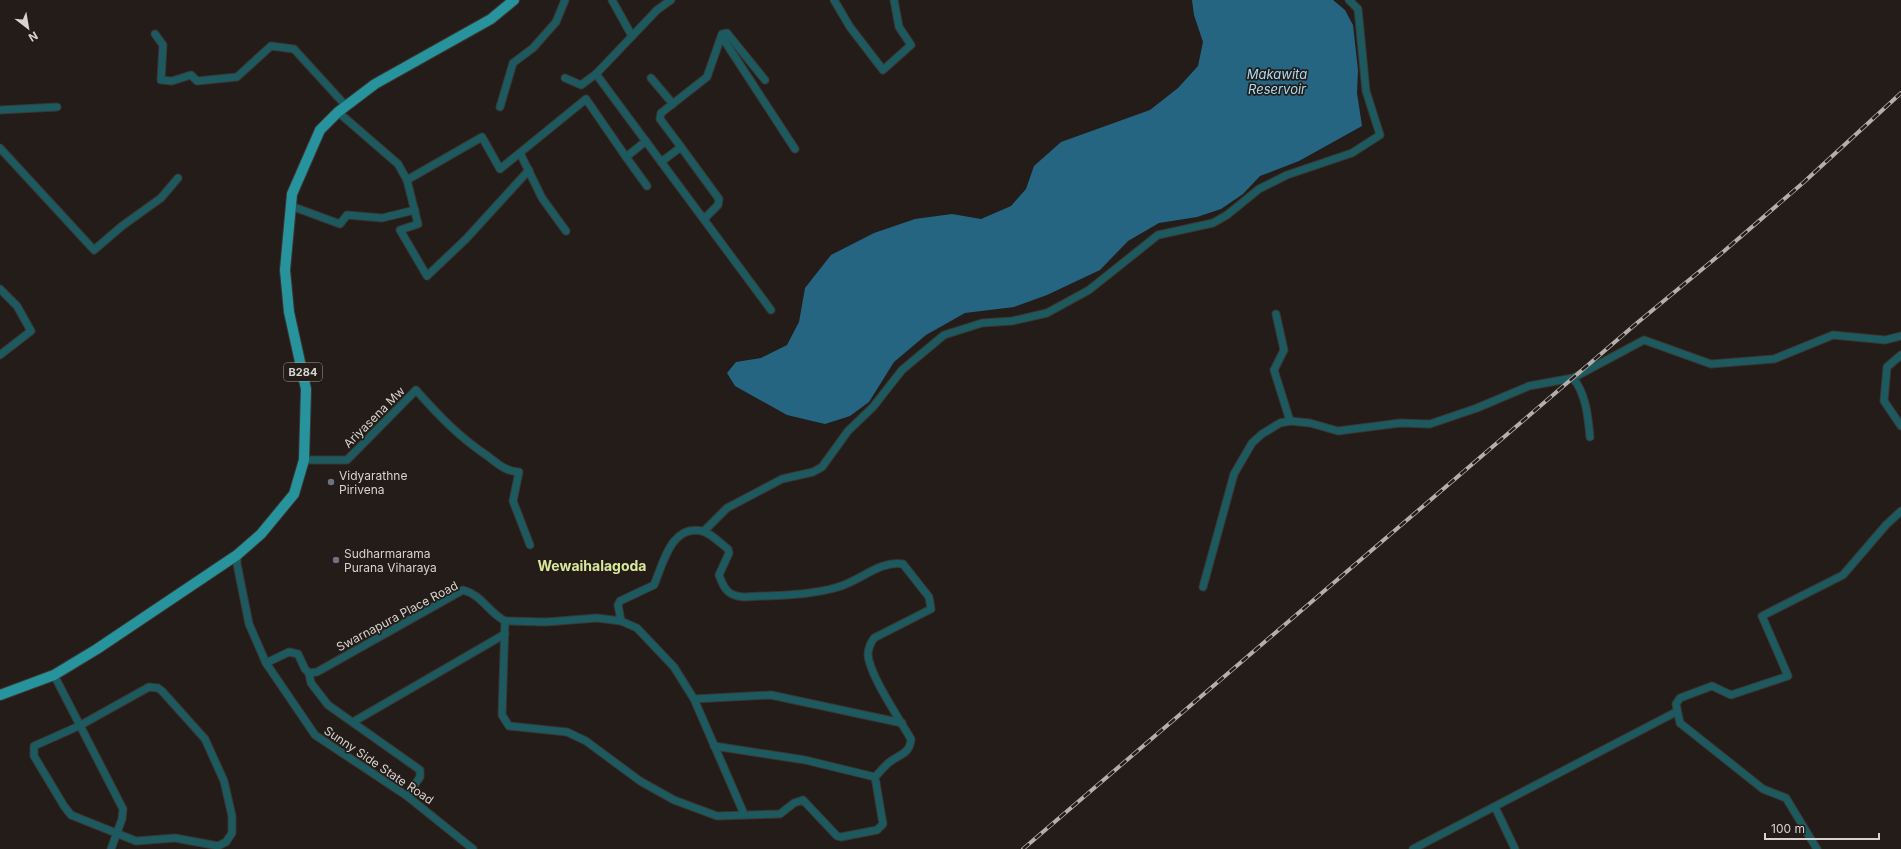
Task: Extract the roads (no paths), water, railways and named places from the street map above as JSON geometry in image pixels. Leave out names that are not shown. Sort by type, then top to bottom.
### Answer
[{"type":"main road","name":"B284","points":[[0,695],[54,675],[98,649],[237,555],[261,534],[294,494],[304,460],[306,389],[289,312],[285,270],[292,194],[320,130],[342,109],[376,84],[491,19],[514,0]]},
{"type":"street","points":[[500,107],[513,63],[533,48],[556,22],[565,0]]},
{"type":"street","points":[[612,0],[632,36]]},
{"type":"street","points":[[565,78],[581,85],[596,74],[657,10],[671,0]]},
{"type":"street","points":[[834,0],[850,27],[883,70],[911,45],[899,26],[894,0]]},
{"type":"street","points":[[704,531],[727,508],[782,479],[813,472],[822,467],[848,430],[874,407],[902,370],[944,335],[982,323],[1012,321],[1047,313],[1089,290],[1158,235],[1213,223],[1227,215],[1259,189],[1287,175],[1352,153],[1380,135],[1366,91],[1358,9],[1350,0]]},
{"type":"street","points":[[704,219],[718,205],[719,199],[660,119],[661,113],[707,77],[722,34],[727,33],[765,80]]},
{"type":"street","points":[[155,34],[162,45],[161,80],[172,81],[191,75],[197,81],[237,77],[271,46],[294,49],[342,109],[398,164],[407,180],[418,224],[400,230],[427,276],[466,239],[529,170]]},
{"type":"street","points":[[722,37],[795,148]]},
{"type":"street","points":[[596,74],[771,310]]},
{"type":"street","points":[[651,78],[673,104]]},
{"type":"street","points":[[407,180],[482,137],[500,169],[586,99],[647,186]]},
{"type":"street","points":[[0,110],[57,107]]},
{"type":"street","points":[[626,157],[646,141]]},
{"type":"street","points":[[661,162],[681,147]]},
{"type":"street","points":[[0,148],[94,250],[122,226],[161,198],[178,178]]},
{"type":"street","points":[[520,153],[542,198],[566,231]]},
{"type":"street","points":[[291,206],[340,224],[347,215],[382,218],[415,210]]},
{"type":"street","points":[[0,289],[17,306],[30,331],[0,355]]},
{"type":"street","points":[[1276,314],[1284,350],[1274,370],[1290,420]]},
{"type":"street","points":[[1203,587],[1234,474],[1252,443],[1262,434],[1290,420],[1310,423],[1338,431],[1400,423],[1430,424],[1478,408],[1529,386],[1573,378],[1644,340],[1711,364],[1774,359],[1833,335],[1885,340],[1901,336]]},
{"type":"street","points":[[1901,355],[1887,367],[1884,401],[1901,426]]},
{"type":"street","points":[[1573,378],[1581,388],[1588,417],[1590,437]]},
{"type":"street","name":"Ariyasena Mw","points":[[304,460],[347,460],[416,390],[446,424],[466,442],[508,471],[519,472],[513,501],[530,545]]},
{"type":"street","points":[[1818,849],[1786,798],[1763,789],[1680,723],[1676,712],[1676,704],[1680,698],[1712,686],[1731,695],[1788,676],[1762,616],[1843,575],[1886,525],[1901,511]]},
{"type":"street","points":[[621,621],[618,605],[620,601],[654,585],[672,543],[679,535],[689,530],[704,531],[728,549],[728,553],[719,575],[723,586],[733,596],[744,598],[824,591],[840,587],[893,562],[903,564],[930,597],[931,609],[874,638],[868,646],[868,657],[878,683],[911,739],[911,747],[906,752],[889,762],[875,777]]},
{"type":"street","name":"Sunny Side State Road","points":[[237,555],[249,624],[266,663],[315,735],[407,796],[473,849]]},
{"type":"street","name":"Swarnapura Place Road","points":[[309,673],[317,672],[463,590],[474,593],[499,618],[505,620]]},
{"type":"street","points":[[744,814],[694,699],[674,667],[637,628],[621,621],[597,618],[546,622],[505,620],[502,715],[509,726],[567,732],[586,741],[640,781],[674,800],[717,816],[780,814],[794,803],[803,800],[837,836],[841,837],[876,830],[883,824],[875,777]]},
{"type":"street","points":[[353,722],[505,634]]},
{"type":"street","points":[[266,663],[289,652],[298,654],[305,669],[309,673],[311,682],[328,705],[420,770],[420,777],[407,796]]},
{"type":"street","points":[[54,675],[123,809],[122,818],[111,849]]},
{"type":"street","points":[[149,687],[158,688],[205,739],[224,781],[232,816],[232,833],[226,842],[218,846],[175,838],[136,841],[71,815],[34,756],[34,746],[79,726],[149,687]]},
{"type":"street","points":[[694,699],[771,695],[902,723]]},
{"type":"street","points":[[1413,849],[1676,712]]},
{"type":"street","points":[[714,746],[805,760],[875,777]]},
{"type":"street","points":[[1495,807],[1515,849]]},
{"type":"water","name":"Makawita Reservoir","points":[[1192,0],[1333,0],[1345,10],[1353,25],[1358,70],[1357,93],[1362,126],[1299,161],[1260,176],[1243,194],[1221,209],[1197,217],[1159,223],[1128,241],[1100,270],[1047,295],[1014,307],[965,313],[926,335],[894,362],[869,402],[850,416],[825,424],[787,415],[735,386],[727,373],[736,362],[761,358],[787,345],[799,322],[805,288],[831,255],[874,233],[915,219],[952,214],[981,219],[1011,206],[1026,189],[1034,166],[1061,142],[1150,110],[1178,88],[1198,66],[1203,42],[1194,15]]},
{"type":"railway","points":[[1023,849],[1637,323],[1723,252],[1804,182],[1901,93]]},
{"type":"place","name":"Vidyarathne Pirivena","points":[[331,482]]},
{"type":"place","name":"Sudharmarama Purana Viharaya","points":[[336,560]]},
{"type":"district","name":"Wewaihalagoda","points":[[592,565]]}]
